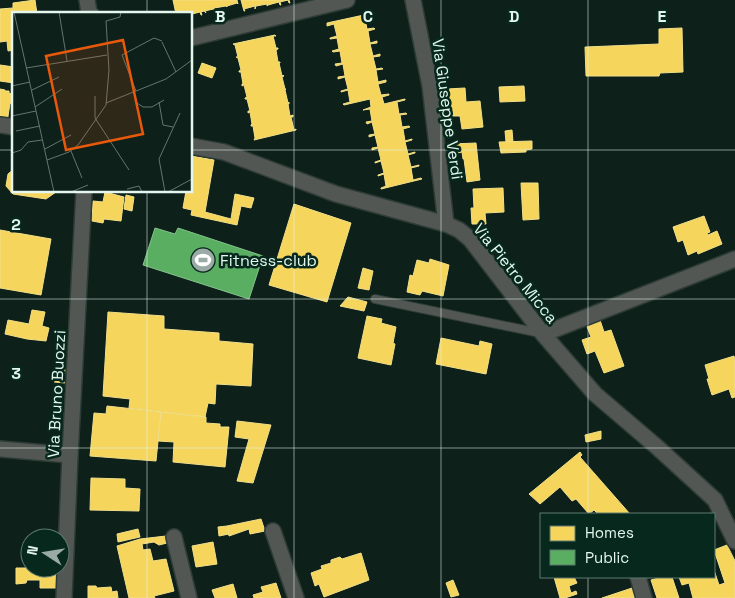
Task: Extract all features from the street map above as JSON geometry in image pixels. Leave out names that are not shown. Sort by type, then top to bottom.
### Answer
[{"type":"street","points":[[192,38],[347,0]]},
{"type":"street","name":"Via Giuseppe Verdi","points":[[413,0],[430,86],[446,224]]},
{"type":"street","name":"Via Pietro Micca","points":[[192,146],[224,152],[329,192],[446,224],[459,230],[470,239],[543,334],[595,394],[715,500],[735,541]]},
{"type":"street","name":"Via Bruno Buozzi","points":[[64,598],[84,192]]},
{"type":"street","points":[[543,334],[735,259]]},
{"type":"street","points":[[0,449],[70,455]]},
{"type":"street","points":[[273,531],[296,598]]},
{"type":"street","points":[[174,537],[189,598]]},
{"type":"street","points":[[638,578],[644,598]]},
{"type":"lane","points":[[375,299],[543,334]]},
{"type":"building: Homes","points":[[35,0],[37,12],[12,12],[12,50],[8,51],[7,41],[0,42],[0,9],[13,8],[13,3]]},
{"type":"building: Homes","points":[[173,0],[237,0],[238,4],[214,8],[214,12],[213,9],[205,11],[206,13],[204,11],[201,12],[202,15],[200,12],[192,14],[192,12],[176,12]]},
{"type":"building: Homes","points":[[241,0],[288,0],[280,2],[281,5],[279,2],[267,6],[267,4],[256,6],[255,9],[255,6],[244,9],[244,11]]},
{"type":"building: Homes","points":[[373,13],[373,16],[365,18],[367,29],[375,29],[368,31],[370,43],[377,41],[377,43],[370,44],[373,56],[380,54],[380,56],[373,57],[376,69],[383,69],[376,70],[378,82],[386,80],[386,82],[378,84],[381,95],[389,94],[382,97],[384,104],[405,99],[397,102],[399,114],[407,114],[400,115],[402,127],[410,127],[403,129],[405,141],[412,139],[405,142],[408,154],[415,152],[408,155],[411,167],[419,165],[411,168],[413,180],[422,179],[381,189],[386,186],[384,174],[378,175],[384,173],[381,161],[375,163],[381,160],[378,148],[372,150],[372,148],[378,147],[375,135],[369,137],[369,135],[375,134],[372,122],[367,124],[366,122],[372,121],[370,109],[363,110],[371,107],[370,99],[343,104],[350,102],[348,90],[341,92],[348,89],[345,77],[338,79],[338,77],[345,76],[343,64],[336,66],[335,64],[342,63],[340,51],[332,51],[339,49],[337,38],[330,38],[337,36],[334,24],[327,26],[327,23]]},
{"type":"building: Homes","points":[[682,28],[683,72],[660,73],[659,76],[586,76],[585,47],[659,44],[659,29]]},
{"type":"building: Homes","points":[[275,35],[273,36],[276,48],[278,48],[276,50],[278,62],[280,62],[282,76],[284,76],[282,77],[289,102],[290,116],[293,115],[291,117],[294,130],[296,130],[254,140],[250,112],[248,113],[250,111],[247,99],[245,99],[247,97],[244,85],[242,86],[241,72],[239,72],[241,70],[238,58],[236,57],[238,57],[235,45],[233,44]]},
{"type":"building: Homes","points":[[202,63],[216,68],[212,78],[198,73]]},
{"type":"building: Homes","points":[[0,65],[12,67],[12,83],[0,81]]},
{"type":"building: Homes","points":[[524,86],[525,101],[500,102],[499,87]]},
{"type":"building: Homes","points":[[465,88],[466,102],[480,101],[483,127],[462,129],[460,116],[451,116],[447,89]]},
{"type":"building: Homes","points":[[0,89],[9,91],[12,94],[12,104],[10,103],[7,123],[0,122]]},
{"type":"building: Homes","points":[[512,130],[513,142],[506,142],[505,131]]},
{"type":"building: Homes","points":[[532,141],[532,149],[526,150],[526,152],[501,153],[499,142]]},
{"type":"building: Homes","points":[[476,143],[480,180],[467,182],[462,152],[453,154],[452,144]]},
{"type":"building: Homes","points":[[192,156],[214,160],[205,212],[231,219],[235,194],[254,198],[251,208],[241,206],[237,225],[191,215],[192,210],[183,208],[186,192],[192,192]]},
{"type":"building: Homes","points":[[12,171],[12,192],[56,192],[46,199],[13,194],[6,186],[8,174]]},
{"type":"building: Homes","points":[[521,183],[538,183],[539,219],[523,220]]},
{"type":"building: Homes","points":[[503,188],[504,212],[485,213],[486,224],[472,224],[471,208],[474,208],[473,189]]},
{"type":"building: Homes","points":[[105,192],[124,197],[121,221],[104,219],[103,223],[92,221],[93,201],[103,202]]},
{"type":"building: Homes","points":[[126,195],[134,197],[132,211],[124,209]]},
{"type":"building: Homes","points":[[294,204],[351,223],[327,302],[269,285]]},
{"type":"building: Homes","points":[[704,216],[710,232],[707,233],[708,235],[717,231],[722,244],[698,254],[697,251],[688,255],[683,240],[678,242],[673,227]]},
{"type":"building: Homes","points":[[0,230],[51,239],[41,295],[0,288]]},
{"type":"building: Homes","points":[[430,259],[449,265],[443,296],[422,291],[420,295],[407,292],[410,275],[413,276],[417,260],[429,263]]},
{"type":"building: Homes","points":[[363,268],[373,271],[369,290],[358,288]]},
{"type":"building: Homes","points":[[348,297],[367,302],[364,311],[340,306]]},
{"type":"building: Homes","points":[[32,310],[45,312],[42,326],[49,328],[46,341],[5,334],[8,320],[29,324]]},
{"type":"building: Homes","points":[[108,312],[164,316],[164,329],[219,333],[219,341],[253,344],[251,386],[216,384],[215,404],[208,403],[205,417],[129,408],[130,399],[103,396]]},
{"type":"building: Homes","points":[[367,316],[382,319],[381,323],[396,327],[391,365],[358,358]]},
{"type":"building: Homes","points":[[600,320],[604,332],[611,330],[624,366],[604,373],[595,351],[587,354],[582,340],[591,337],[586,324]]},
{"type":"building: Homes","points":[[441,338],[479,346],[480,341],[492,344],[486,374],[436,364]]},
{"type":"building: Homes","points":[[734,356],[735,397],[732,398],[729,389],[712,395],[705,365]]},
{"type":"building: Homes","points":[[55,368],[65,369],[65,383],[54,382]]},
{"type":"building: Homes","points":[[107,406],[161,412],[156,461],[90,456],[94,413],[106,414]]},
{"type":"building: Homes","points":[[161,412],[206,417],[206,423],[220,424],[220,427],[229,427],[225,467],[173,462],[174,442],[158,441]]},
{"type":"building: Homes","points":[[237,421],[271,425],[253,483],[237,481],[249,439],[235,437]]},
{"type":"building: Homes","points":[[601,431],[601,439],[586,442],[585,435]]},
{"type":"building: Homes","points":[[580,452],[582,455],[580,457],[629,513],[597,513],[594,510],[588,513],[576,499],[572,501],[560,487],[540,504],[529,494]]},
{"type":"building: Homes","points":[[91,478],[125,479],[125,488],[140,489],[139,511],[90,510]]},
{"type":"building: Homes","points":[[261,519],[265,531],[250,534],[249,529],[229,536],[227,526]]},
{"type":"building: Homes","points":[[227,526],[229,534],[219,536],[218,527]]},
{"type":"building: Homes","points":[[138,529],[140,537],[118,542],[117,534]]},
{"type":"building: Homes","points":[[166,536],[167,543],[159,545],[154,542],[142,544],[143,550],[150,549],[153,561],[166,559],[174,591],[154,596],[155,598],[129,598],[117,546],[140,539]]},
{"type":"building: Homes","points":[[213,542],[217,564],[196,567],[192,546]]},
{"type":"building: Homes","points":[[727,545],[735,561],[735,598],[693,598],[689,583],[682,585],[679,578],[715,578],[715,573],[719,585],[725,583],[715,550]]},
{"type":"building: Homes","points":[[361,553],[369,580],[324,597],[319,584],[315,586],[311,573],[322,569],[321,566],[331,563],[331,560],[340,557],[342,559]]},
{"type":"building: Homes","points":[[16,568],[20,568],[20,578],[57,578],[57,588],[40,588],[40,580],[27,580],[26,583],[16,584]]},
{"type":"building: Homes","points":[[554,578],[574,578],[577,583],[569,586],[571,593],[576,591],[577,594],[560,598]]},
{"type":"building: Homes","points":[[672,578],[679,598],[657,598],[651,580]]},
{"type":"building: Homes","points":[[453,580],[459,595],[451,597],[446,583]]},
{"type":"building: Homes","points":[[276,583],[281,598],[254,598],[253,595],[263,592],[261,587]]},
{"type":"building: Homes","points":[[233,584],[237,598],[215,598],[212,590]]},
{"type":"building: Homes","points":[[88,586],[96,586],[97,588],[111,587],[112,592],[117,591],[118,598],[88,598]]},
{"type":"building: Homes","points":[[632,588],[635,598],[602,598]]},
{"type":"building: Public","name":"Fitness-club","points":[[155,228],[175,234],[178,228],[263,256],[249,299],[143,265]]},
{"type":"place","name":"Fitness-club","points":[[203,260]]}]
